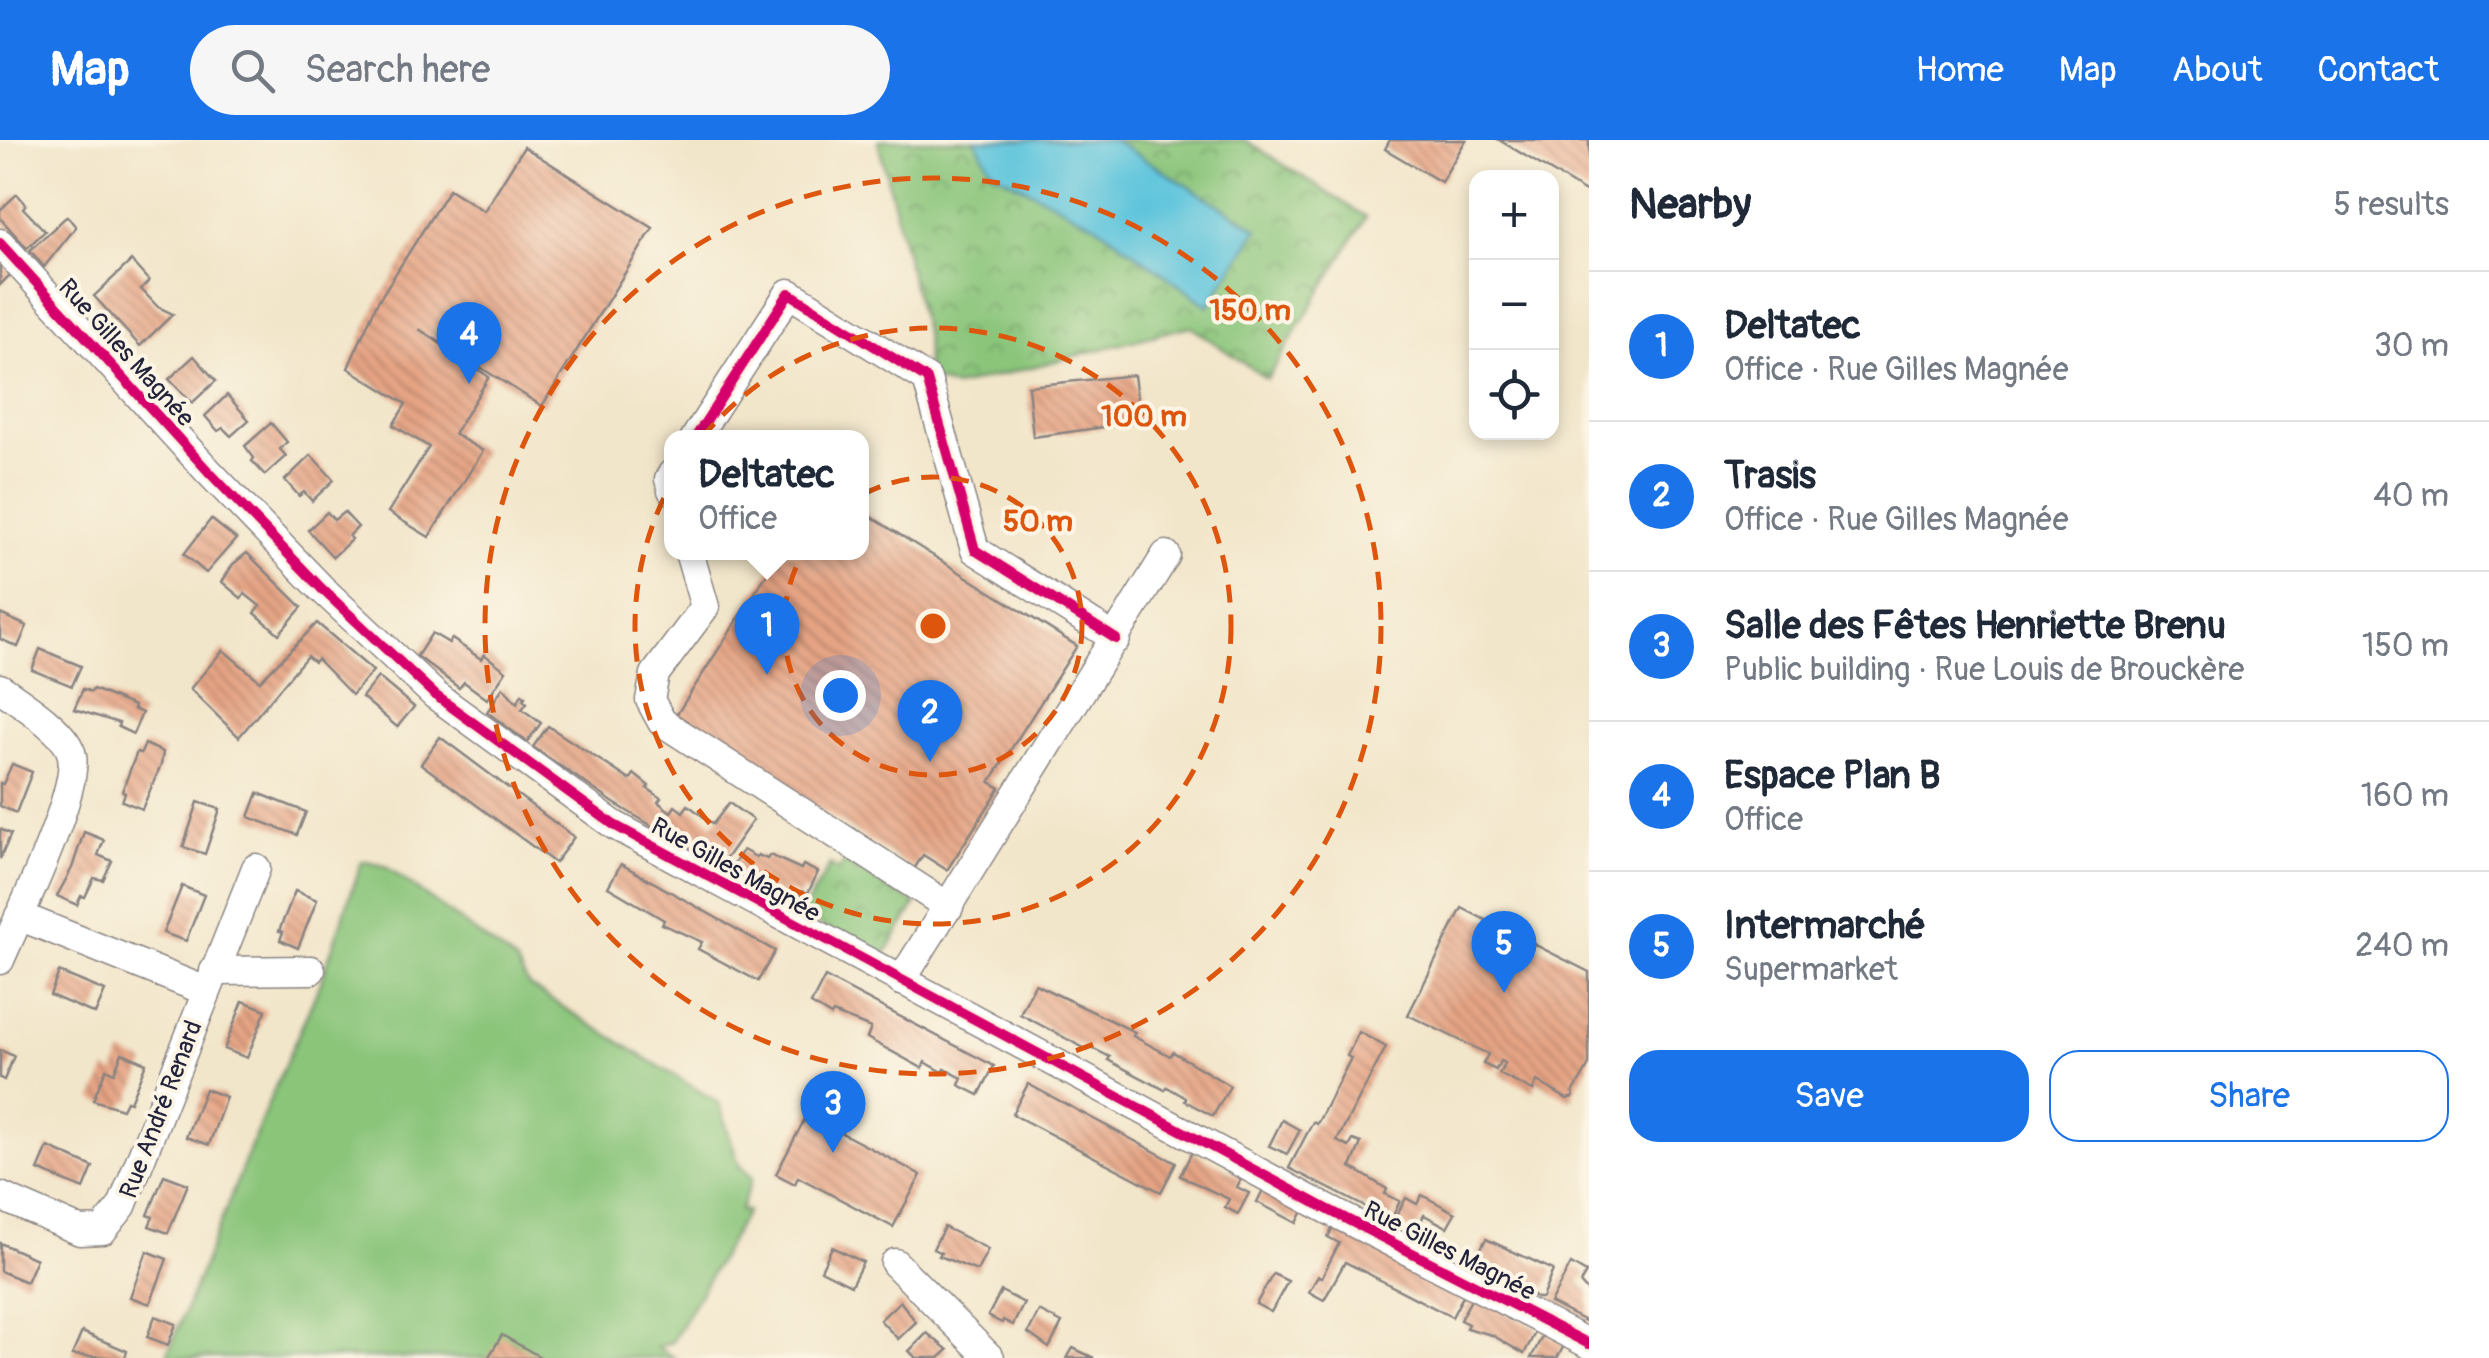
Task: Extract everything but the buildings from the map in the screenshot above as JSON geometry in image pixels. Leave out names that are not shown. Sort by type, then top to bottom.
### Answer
[{"type":"street","name":"Rue Gilles Magnée","points":[[0,243],[208,471],[322,589],[435,695],[614,825],[1325,1208],[1589,1344]]},
{"type":"street","points":[[701,430],[789,293],[927,379],[975,550],[1116,639]]},
{"type":"street","points":[[900,981],[1166,555]]},
{"type":"street","points":[[692,560],[705,607],[655,674],[650,700],[662,722],[949,907]]},
{"type":"street","points":[[0,688],[58,733],[72,754],[71,790],[0,960]]},
{"type":"street","name":"Rue André Renard","points":[[0,1196],[80,1231],[104,1230],[122,1206],[256,868]]},
{"type":"street","name":"Rue André Renard","points":[[19,916],[210,981],[311,970]]},
{"type":"street","points":[[894,1262],[990,1358]]},
{"type":"green space","points":[[878,140],[1245,140],[1366,217],[1267,379],[1190,326],[955,387],[927,379],[926,339]]},
{"type":"green space","points":[[362,861],[385,866],[515,961],[529,986],[719,1103],[739,1165],[752,1178],[740,1211],[747,1211],[672,1342],[657,1347],[675,1358],[166,1358],[320,984]]},
{"type":"green space","points":[[844,862],[916,904],[881,960],[801,914],[830,865],[839,871]]},
{"type":"water","points":[[975,140],[1113,140],[1258,229],[1208,306],[1096,225],[992,171]]},
{"type":"cycle path","points":[[0,243],[208,471],[322,589],[435,695],[614,825],[1325,1208],[1589,1344]]},
{"type":"cycle path","points":[[700,430],[789,293],[927,379],[975,550],[1116,639]]},
{"type":"place","name":"Espace Plan B","points":[[469,384]]},
{"type":"place","name":"Deltatec","points":[[767,675]]},
{"type":"place","name":"Trasis","points":[[930,762]]},
{"type":"place","name":"Intermarché","points":[[1504,993]]},
{"type":"place","name":"Salle des Fêtes Henriette Brenu","points":[[833,1153]]}]
